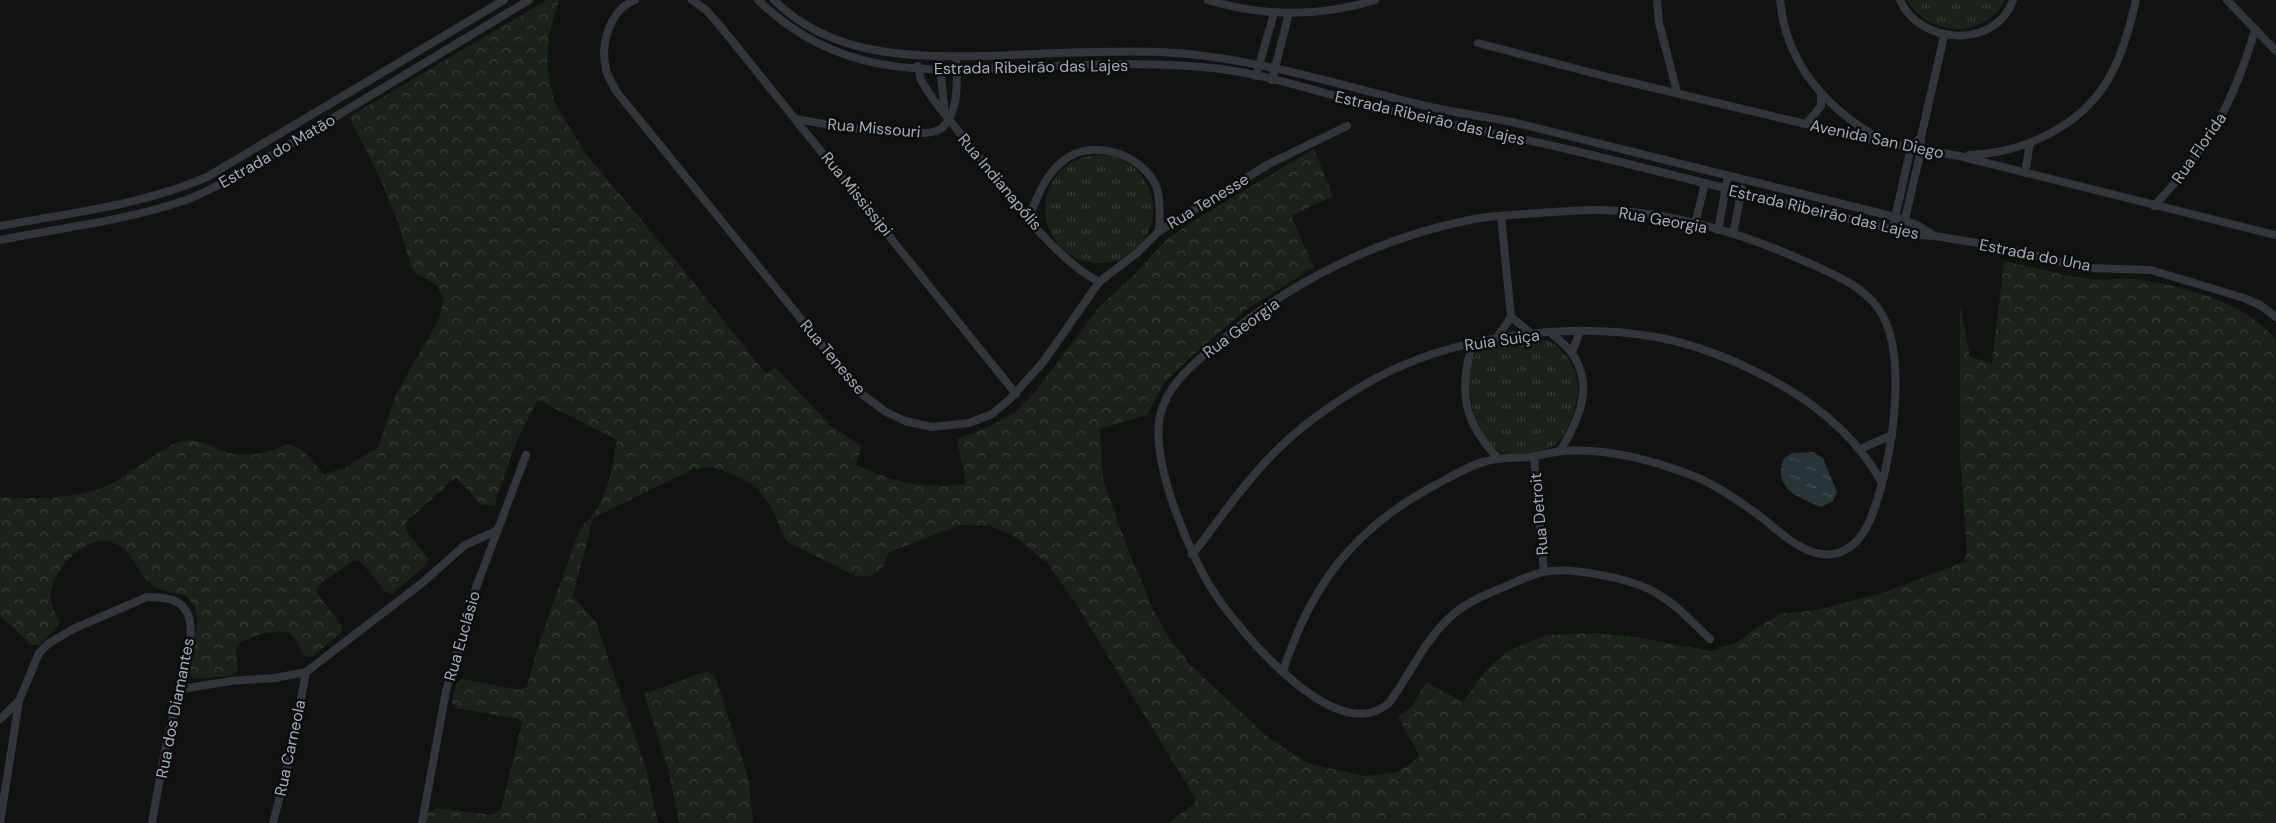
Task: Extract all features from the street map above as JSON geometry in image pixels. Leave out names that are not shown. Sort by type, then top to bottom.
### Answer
[{"type":"street","name":"Estrada do Matão","points":[[0,226],[144,198],[187,186],[207,177],[504,0]]},
{"type":"street","points":[[509,0],[513,9]]},
{"type":"street","name":"Estrada do Matão","points":[[0,240],[142,212],[181,202],[208,190],[261,162],[529,0]]},
{"type":"street","name":"Rua Mississipi","points":[[692,0],[706,10],[796,119],[1016,394]]},
{"type":"street","name":"Estrada Ribeirão das Lajes","points":[[758,0],[790,28],[825,48],[876,64],[940,71],[1072,65],[1171,65],[1218,69],[1256,76],[1394,112],[1570,150],[1916,235],[1935,236]]},
{"type":"street","name":"Estrada Ribeirão das Lajes","points":[[774,0],[803,23],[839,42],[886,54],[919,57],[956,57],[1158,52],[1226,58],[1275,67],[1430,107],[1508,122],[1905,219],[1935,236]]},
{"type":"street","points":[[1208,0],[1248,10],[1274,13],[1328,10],[1375,0]]},
{"type":"street","points":[[1657,0],[1659,23],[1677,92]]},
{"type":"street","points":[[1780,0],[1781,15],[1792,49],[1821,94],[1855,125],[1886,143]]},
{"type":"street","points":[[1900,0],[1913,20],[1928,30],[1944,36],[1964,37],[1983,31],[2000,20],[2013,0]]},
{"type":"street","points":[[1959,156],[1995,154],[2030,143],[2066,124],[2102,89],[2128,35],[2136,0]]},
{"type":"street","points":[[2227,0],[2276,51]]},
{"type":"street","name":"Rua Tenesse","points":[[632,1],[619,12],[608,30],[603,51],[606,72],[616,91],[862,394],[886,412],[904,421],[932,427],[952,426],[980,420],[999,409],[1016,394],[1044,361],[1099,282],[1138,252],[1159,231],[1269,164],[1347,126]]},
{"type":"street","points":[[1256,76],[1274,13]]},
{"type":"street","points":[[1272,80],[1289,13]]},
{"type":"street","name":"Rua Florida","points":[[2154,206],[2211,137],[2228,107],[2255,30]]},
{"type":"street","points":[[1905,219],[1944,36]]},
{"type":"street","name":"Avenida San Diego","points":[[1478,43],[1608,77],[1886,143],[1959,156],[2276,235]]},
{"type":"street","points":[[918,69],[919,57]]},
{"type":"street","points":[[939,57],[946,117]]},
{"type":"street","points":[[946,117],[954,106],[957,70],[956,57]]},
{"type":"street","name":"Rua Indianapólis","points":[[918,69],[928,92],[946,117],[1029,218],[1077,268],[1099,282]]},
{"type":"street","points":[[1806,124],[1821,106],[1821,94]]},
{"type":"street","name":"Rua Missouri","points":[[796,119],[872,131],[924,134],[938,131],[946,117]]},
{"type":"street","points":[[1893,229],[1911,147],[1921,137]]},
{"type":"street","points":[[2026,173],[2030,143]]},
{"type":"street","points":[[1029,218],[1041,188],[1055,168],[1068,157],[1082,152],[1102,150],[1119,154],[1136,162],[1149,175],[1158,194],[1159,231]]},
{"type":"street","points":[[1695,181],[1697,169]]},
{"type":"street","points":[[1718,230],[1728,176]]},
{"type":"street","points":[[1732,234],[1744,180]]},
{"type":"street","points":[[1695,224],[1705,184]]},
{"type":"street","name":"Rua Georgia","points":[[1560,451],[1624,455],[1660,464],[1698,478],[1726,492],[1792,541],[1815,553],[1837,554],[1853,545],[1862,536],[1870,520],[1890,457],[1895,393],[1893,359],[1886,322],[1872,300],[1835,275],[1732,234],[1695,224],[1638,213],[1594,210],[1478,218],[1408,236],[1356,255],[1252,316],[1197,360],[1174,385],[1166,399],[1160,417],[1158,438],[1174,506],[1192,555],[1207,582],[1228,611],[1283,671],[1322,701],[1339,710],[1359,715],[1380,711],[1389,703],[1430,640],[1448,619],[1464,606],[1484,595],[1544,572],[1582,573],[1630,581],[1657,593],[1679,609],[1710,639]]},
{"type":"street","points":[[1496,339],[1511,317],[1501,216]]},
{"type":"street","name":"Estrada do Una","points":[[1935,236],[2001,247],[2086,268],[2151,270],[2244,298],[2260,305],[2276,317]]},
{"type":"street","points":[[1511,317],[1532,334]]},
{"type":"street","points":[[1572,353],[1580,331]]},
{"type":"street","name":"Ruia Suiça","points":[[1192,555],[1253,475],[1308,422],[1357,390],[1397,368],[1437,352],[1473,342],[1532,334],[1580,331],[1656,337],[1688,344],[1726,358],[1798,395],[1842,430],[1860,449],[1882,483]]},
{"type":"street","points":[[1283,671],[1293,640],[1307,608],[1322,584],[1365,532],[1408,500],[1485,462],[1560,451],[1579,417],[1584,388],[1572,353],[1551,333]]},
{"type":"street","points":[[1473,342],[1465,375],[1467,409],[1480,439],[1499,459]]},
{"type":"street","points":[[1860,449],[1892,436]]},
{"type":"street","name":"Rua Euclásio","points":[[422,823],[446,691],[474,593],[496,530],[526,455]]},
{"type":"street","name":"Rua Detroit","points":[[1534,456],[1544,572]]},
{"type":"street","points":[[182,689],[231,681],[275,678],[306,672],[422,583],[465,545],[496,530]]},
{"type":"street","name":"Rua dos Diamantes","points":[[20,701],[39,653],[58,636],[148,597],[172,599],[185,609],[190,623],[182,689],[168,734],[152,823]]},
{"type":"street","name":"Rua Carneola","points":[[273,823],[291,752],[306,672]]},
{"type":"street","points":[[0,719],[20,701]]},
{"type":"street","points":[[0,823],[20,701]]},
{"type":"green space","points":[[547,0],[559,0],[549,35],[547,65],[554,102],[586,154],[687,274],[766,374],[775,367],[830,425],[861,446],[856,465],[883,476],[909,483],[936,486],[966,484],[957,439],[986,428],[1015,412],[1035,392],[1101,305],[1132,277],[1167,239],[1198,218],[1314,149],[1333,196],[1291,216],[1314,267],[1246,310],[1193,355],[1164,383],[1147,415],[1100,429],[1103,479],[1128,550],[1154,611],[1165,631],[1190,665],[1270,739],[1310,764],[1364,776],[1397,772],[1420,757],[1398,717],[1413,705],[1426,682],[1463,702],[1486,670],[1508,651],[1547,635],[1595,633],[1635,637],[1711,651],[1738,642],[1756,628],[1783,613],[1816,610],[1882,593],[1964,562],[1967,551],[1960,454],[1960,305],[1970,357],[1992,363],[2004,261],[2090,279],[2133,279],[2157,283],[2194,292],[2231,306],[2263,326],[2276,339],[2276,823],[1169,823],[1195,803],[1194,796],[1074,601],[1048,564],[1017,538],[991,526],[959,525],[888,553],[884,565],[872,576],[855,576],[786,541],[770,505],[754,485],[730,473],[711,467],[693,469],[593,518],[573,596],[596,622],[647,771],[658,823],[425,823],[429,811],[437,808],[492,815],[501,809],[522,723],[519,719],[455,708],[452,703],[456,684],[462,679],[521,690],[527,685],[541,637],[581,526],[597,509],[607,487],[617,440],[538,400],[516,442],[494,506],[481,505],[456,477],[406,522],[407,532],[429,559],[426,565],[392,594],[386,592],[360,561],[354,560],[318,586],[317,592],[342,627],[342,632],[312,657],[305,656],[290,633],[262,634],[247,639],[236,647],[238,671],[231,676],[194,679],[188,672],[198,622],[195,607],[185,595],[164,591],[155,587],[142,574],[129,554],[117,545],[102,541],[93,543],[74,554],[59,572],[51,591],[51,601],[60,623],[40,645],[32,645],[0,616],[0,497],[44,498],[89,492],[116,481],[168,447],[189,440],[201,442],[229,453],[244,455],[267,452],[288,444],[302,450],[324,474],[345,468],[378,447],[397,392],[438,321],[444,299],[437,285],[416,274],[411,266],[398,222],[378,174],[349,117]]},
{"type":"green space","points":[[1907,0],[2005,0],[1996,13],[1984,22],[1971,27],[1956,29],[1942,27],[1929,21],[1917,12]]},
{"type":"green space","points":[[1099,155],[1120,159],[1137,171],[1149,188],[1153,209],[1149,230],[1137,247],[1120,259],[1099,263],[1078,259],[1061,247],[1049,230],[1045,209],[1049,188],[1061,171],[1078,159]]},
{"type":"green space","points":[[1512,340],[1548,340],[1567,357],[1577,378],[1577,400],[1566,428],[1560,439],[1552,447],[1543,450],[1508,454],[1493,447],[1484,436],[1472,405],[1469,372],[1473,359],[1479,349],[1486,344]]},
{"type":"green space","points":[[707,671],[715,676],[749,780],[753,823],[679,823],[668,769],[644,694]]},
{"type":"water","points":[[1813,452],[1823,458],[1837,492],[1833,501],[1821,507],[1789,490],[1781,477],[1784,458],[1793,453]]}]
